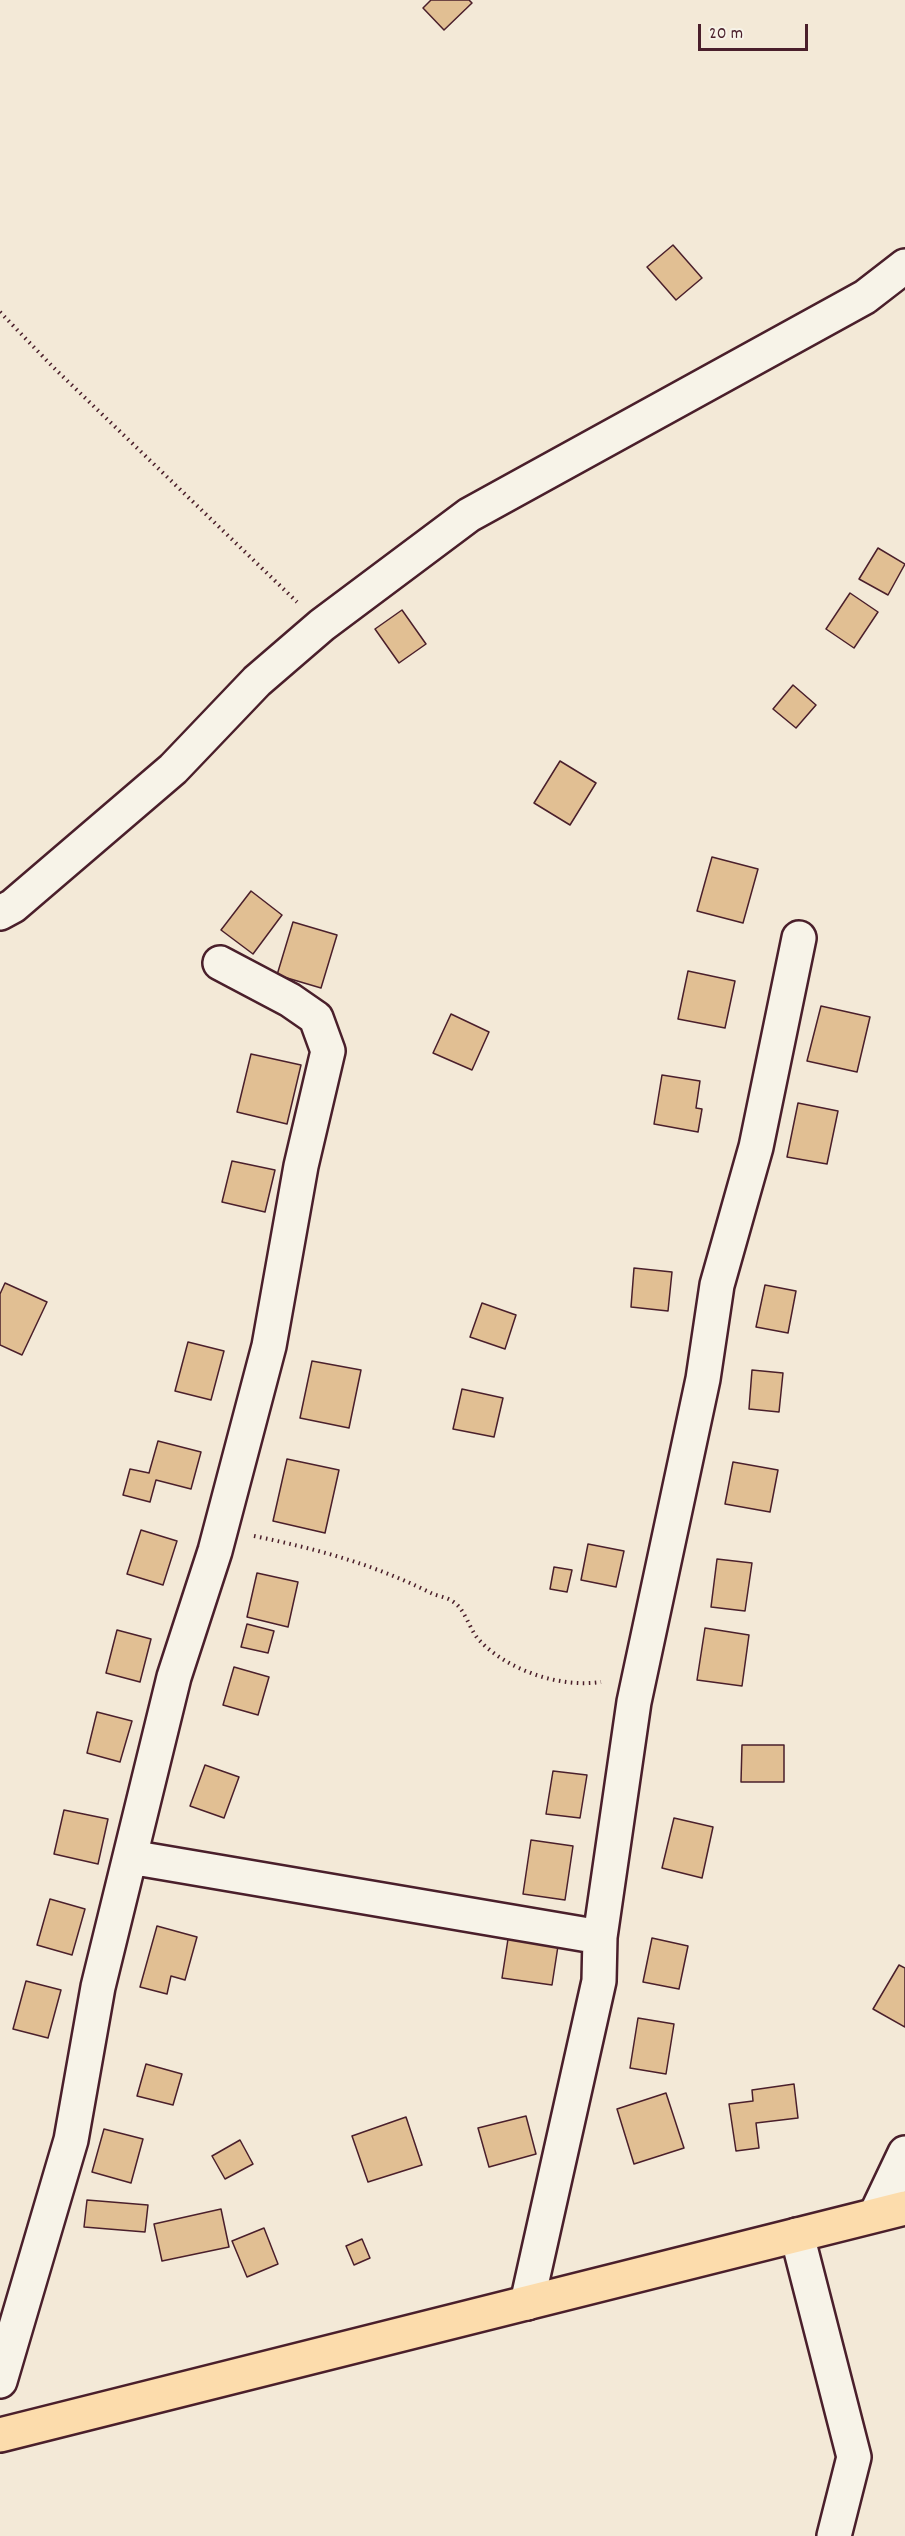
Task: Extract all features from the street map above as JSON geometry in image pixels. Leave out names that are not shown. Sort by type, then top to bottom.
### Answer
[{"type":"main road","points":[[0,2435],[891,2211]]},
{"type":"street","points":[[0,913],[13,906],[159,781],[257,681],[322,625],[469,515],[865,297],[905,266]]},
{"type":"street","points":[[527,2303],[599,1981],[600,1937],[634,1702],[703,1379],[717,1285],[756,1147],[799,938]]},
{"type":"street","points":[[0,2381],[71,2140],[98,1988],[174,1677],[221,1528],[269,1346],[301,1166],[328,1051],[316,1018],[290,1000],[220,963]]},
{"type":"street","points":[[130,1857],[600,1937]]},
{"type":"street","points":[[891,2211],[905,2153]]},
{"type":"street","points":[[797,2235],[854,2457],[834,2536]]},
{"type":"path","points":[[0,312],[53,367],[322,625]]},
{"type":"path","points":[[221,1528],[323,1550],[392,1575],[437,1596],[450,1599],[459,1606],[471,1630],[487,1647],[522,1669],[549,1678],[585,1684],[603,1682],[642,1666]]},
{"type":"building","points":[[431,0],[469,0],[472,3],[444,30],[423,8]]},
{"type":"building","points":[[673,245],[702,278],[676,300],[647,267]]},
{"type":"building","points":[[878,548],[905,564],[888,595],[859,579]]},
{"type":"building","points":[[850,593],[878,612],[854,648],[826,629]]},
{"type":"building","points":[[402,610],[426,644],[399,663],[375,629]]},
{"type":"building","points":[[793,685],[816,705],[796,728],[773,709]]},
{"type":"building","points":[[560,761],[596,783],[570,825],[534,803]]},
{"type":"building","points":[[712,857],[758,869],[743,923],[697,911]]},
{"type":"building","points":[[251,891],[282,915],[253,954],[221,930]]},
{"type":"building","points":[[293,922],[337,935],[321,988],[277,975]]},
{"type":"building","points":[[688,971],[735,981],[725,1028],[678,1019]]},
{"type":"building","points":[[821,1006],[870,1017],[857,1072],[807,1061]]},
{"type":"building","points":[[451,1014],[489,1032],[472,1070],[433,1053]]},
{"type":"building","points":[[251,1054],[301,1065],[287,1124],[237,1112]]},
{"type":"building","points":[[662,1075],[700,1081],[696,1108],[702,1109],[698,1132],[654,1124]]},
{"type":"building","points":[[798,1103],[838,1111],[827,1164],[787,1157]]},
{"type":"building","points":[[232,1161],[275,1170],[265,1212],[222,1202]]},
{"type":"building","points":[[634,1268],[672,1272],[668,1311],[631,1307]]},
{"type":"building","points":[[5,1283],[47,1302],[22,1355],[0,1345],[0,1294]]},
{"type":"building","points":[[765,1285],[796,1291],[788,1333],[756,1327]]},
{"type":"building","points":[[482,1303],[516,1315],[505,1349],[470,1337]]},
{"type":"building","points":[[188,1342],[224,1351],[211,1400],[175,1391]]},
{"type":"building","points":[[312,1361],[361,1370],[349,1428],[300,1418]]},
{"type":"building","points":[[752,1370],[783,1373],[779,1412],[749,1409]]},
{"type":"building","points":[[462,1389],[503,1398],[494,1437],[453,1429]]},
{"type":"building","points":[[158,1441],[201,1452],[191,1489],[156,1480],[150,1502],[123,1495],[130,1469],[149,1473]]},
{"type":"building","points":[[287,1459],[339,1470],[325,1533],[273,1521]]},
{"type":"building","points":[[733,1462],[778,1470],[770,1512],[725,1504]]},
{"type":"building","points":[[141,1530],[177,1541],[163,1585],[127,1574]]},
{"type":"building","points":[[588,1544],[624,1551],[616,1587],[581,1580]]},
{"type":"building","points":[[717,1559],[752,1563],[745,1611],[711,1607]]},
{"type":"building","points":[[554,1567],[572,1570],[567,1592],[550,1589]]},
{"type":"building","points":[[257,1573],[298,1582],[288,1627],[247,1617]]},
{"type":"building","points":[[247,1624],[274,1631],[268,1653],[241,1647]]},
{"type":"building","points":[[705,1628],[749,1635],[742,1686],[697,1680]]},
{"type":"building","points":[[117,1630],[151,1639],[140,1682],[106,1673]]},
{"type":"building","points":[[234,1667],[269,1677],[258,1715],[223,1705]]},
{"type":"building","points":[[97,1712],[132,1721],[120,1762],[87,1753]]},
{"type":"building","points":[[742,1745],[784,1745],[784,1782],[741,1782]]},
{"type":"building","points":[[205,1765],[239,1777],[224,1818],[190,1806]]},
{"type":"building","points":[[553,1771],[587,1775],[580,1818],[546,1814]]},
{"type":"building","points":[[64,1810],[108,1819],[98,1864],[54,1854]]},
{"type":"building","points":[[674,1818],[713,1827],[702,1878],[662,1868]]},
{"type":"building","points":[[531,1840],[573,1846],[565,1900],[523,1894]]},
{"type":"building","points":[[50,1899],[85,1909],[72,1955],[37,1945]]},
{"type":"building","points":[[157,1926],[197,1937],[185,1980],[171,1976],[167,1994],[140,1987]]},
{"type":"building","points":[[510,1926],[560,1933],[552,1985],[502,1978]]},
{"type":"building","points":[[652,1938],[688,1946],[679,1989],[643,1982]]},
{"type":"building","points":[[899,1965],[905,1968],[905,2027],[873,2009]]},
{"type":"building","points":[[26,1981],[61,1990],[48,2038],[13,2029]]},
{"type":"building","points":[[638,2018],[674,2024],[666,2074],[630,2068]]},
{"type":"building","points":[[146,2064],[182,2074],[173,2105],[137,2096]]},
{"type":"building","points":[[794,2084],[798,2118],[756,2123],[759,2148],[736,2151],[729,2104],[753,2101],[752,2090]]},
{"type":"building","points":[[666,2093],[684,2148],[634,2164],[617,2109]]},
{"type":"building","points":[[526,2116],[536,2154],[489,2167],[478,2128]]},
{"type":"building","points":[[406,2117],[422,2165],[368,2182],[352,2136]]},
{"type":"building","points":[[104,2129],[143,2139],[131,2183],[92,2172]]},
{"type":"building","points":[[240,2140],[253,2164],[225,2179],[212,2156]]},
{"type":"building","points":[[87,2200],[148,2205],[145,2232],[84,2227]]},
{"type":"building","points":[[221,2209],[229,2247],[162,2261],[154,2224]]},
{"type":"building","points":[[264,2228],[278,2264],[247,2277],[232,2241]]},
{"type":"building","points":[[362,2239],[370,2258],[354,2265],[346,2246]]}]
